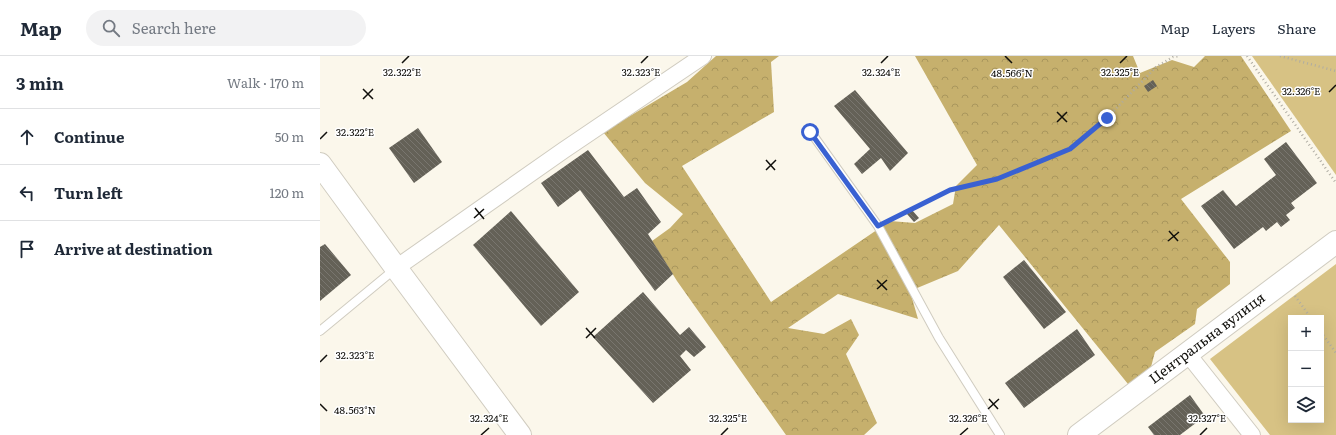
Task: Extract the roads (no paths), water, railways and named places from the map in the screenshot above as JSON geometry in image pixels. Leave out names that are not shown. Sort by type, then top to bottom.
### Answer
[{"type":"street","points":[[396,268],[564,150],[703,56]]},
{"type":"street","points":[[320,164],[520,435]]},
{"type":"street","name":"Центральна вулиця","points":[[1079,435],[1336,242]]},
{"type":"street","points":[[1187,353],[1252,435]]},
{"type":"lane","points":[[810,132],[878,226],[939,338],[1000,435]]},
{"type":"lane","points":[[320,331],[396,268]]}]
